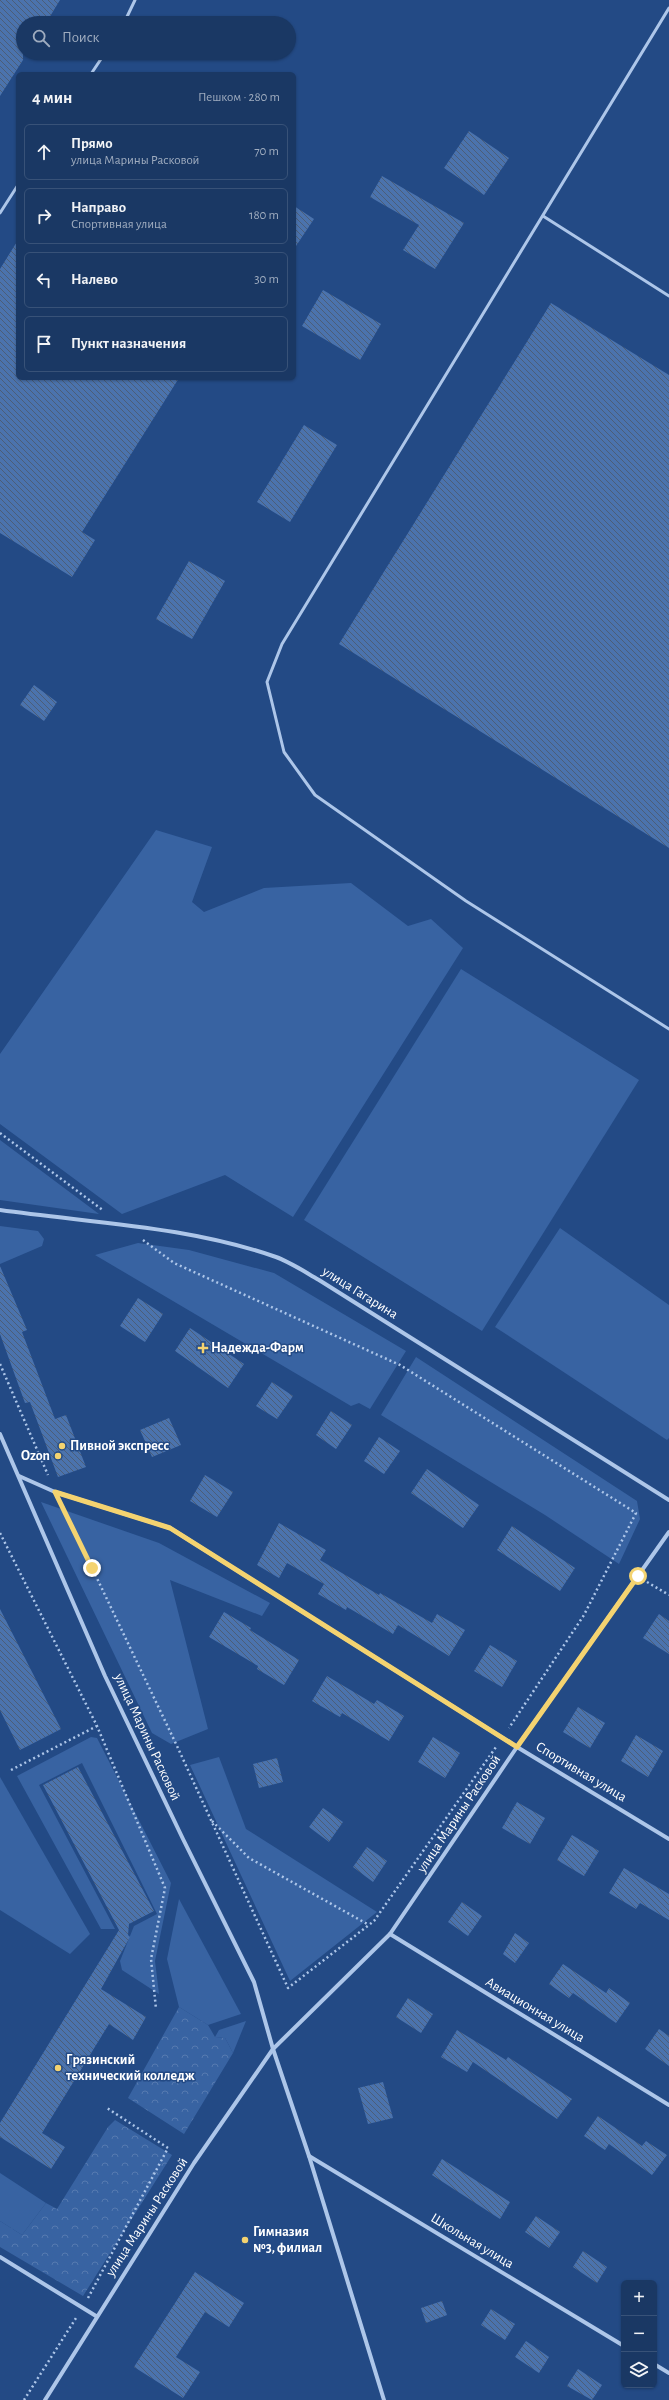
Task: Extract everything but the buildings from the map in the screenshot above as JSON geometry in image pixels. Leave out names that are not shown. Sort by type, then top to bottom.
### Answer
[{"type":"street","name":"улица Гагарина","points":[[0,1210],[122,1224],[211,1238],[277,1257],[319,1280],[669,1500]]},
{"type":"street","name":"улица Марины Расковой","points":[[0,1434],[109,1683],[254,1982],[272,2049],[310,2156],[384,2400]]},
{"type":"street","name":"Спортивная улица","points":[[19,1476],[55,1492],[170,1528],[517,1747],[669,1839]]},
{"type":"street","name":"улица Марины Расковой","points":[[45,2400],[96,2316],[194,2163],[272,2049],[390,1934],[517,1747],[668,1535]]},
{"type":"street","name":"Авиационная улица","points":[[390,1934],[669,2105]]},
{"type":"street","name":"Школьная улица","points":[[310,2156],[621,2344]]},
{"type":"street","points":[[0,2257],[96,2316]]},
{"type":"street","points":[[657,2366],[669,2373]]},
{"type":"lane","points":[[127,16],[134,0]]},
{"type":"lane","points":[[669,8],[282,644],[267,682],[284,752],[314,795],[466,901],[669,1030]]},
{"type":"lane","points":[[92,72],[100,60]]},
{"type":"lane","points":[[0,213],[16,189]]},
{"type":"lane","points":[[542,216],[669,296]]},
{"type":"path","points":[[0,1133],[122,1224]]},
{"type":"path","points":[[0,1364],[55,1492],[210,1819],[288,1988],[374,1921],[502,1737],[584,1615],[636,1513],[400,1365],[174,1263],[140,1237]]},
{"type":"path","points":[[0,1534],[97,1726],[165,1888],[151,1959],[156,2009]]},
{"type":"path","points":[[638,1576],[669,1596]]},
{"type":"path","points":[[11,1770],[97,1726]]},
{"type":"path","points":[[210,1819],[249,1858],[369,1925]]},
{"type":"path","points":[[24,2400],[82,2308],[168,2148],[107,2108]]},
{"type":"green space","points":[[156,830],[212,847],[192,902],[204,912],[264,888],[351,883],[408,926],[431,919],[463,948],[293,1217],[225,1175],[122,1214],[0,1124],[0,1054]]},
{"type":"green space","points":[[461,969],[639,1080],[482,1331],[304,1220]]},
{"type":"green space","points":[[0,1140],[99,1214],[0,1200]]},
{"type":"green space","points":[[0,1226],[38,1231],[44,1239],[42,1246],[0,1264]]},
{"type":"green space","points":[[560,1228],[669,1305],[669,1438],[667,1440],[495,1327]]},
{"type":"green space","points":[[138,1243],[189,1250],[274,1273],[406,1351],[370,1409],[359,1403],[351,1406],[95,1255]]},
{"type":"green space","points":[[416,1357],[637,1501],[640,1519],[619,1564],[545,1515],[381,1415]]},
{"type":"green space","points":[[41,1502],[159,1543],[270,1603],[262,1616],[170,1580],[208,1729],[171,1744],[152,1733]]},
{"type":"green space","points":[[91,1737],[97,1738],[171,1883],[155,1961],[159,1994],[122,1970],[120,1961],[134,1926],[157,1914],[82,1763],[39,1785],[115,1929],[101,1929],[17,1776]]},
{"type":"green space","points":[[219,1757],[246,1829],[377,1912],[290,1981],[190,1765]]},
{"type":"green space","points":[[0,1777],[90,1934],[70,1954],[0,1910]]},
{"type":"green space","points":[[179,1899],[241,2014],[208,2025],[179,2007],[167,1959]]},
{"type":"green space","points":[[179,2007],[208,2025],[215,2037],[225,2038],[233,2053],[184,2134],[128,2098]]},
{"type":"green space","points":[[246,2021],[233,2053],[225,2038],[215,2037],[219,2030]]},
{"type":"green space","points":[[115,2120],[172,2155],[83,2296],[0,2247],[0,2221],[22,2235],[46,2203],[57,2209],[108,2127]]},
{"type":"green space","points":[[0,2173],[46,2203],[22,2235],[0,2221]]},
{"type":"place","name":"Надежда-Фарм","points":[[203,1348]]},
{"type":"place","name":"Пивной экспресс","points":[[62,1446]]},
{"type":"place","name":"Ozon","points":[[58,1456]]},
{"type":"place","name":"Грязинский технический колледж","points":[[58,2068]]},
{"type":"place","name":"Гимназия №3, филиал","points":[[245,2240]]},
{"type":"route","points":[[92,1568],[55,1492],[170,1528],[517,1747],[638,1576]]}]
